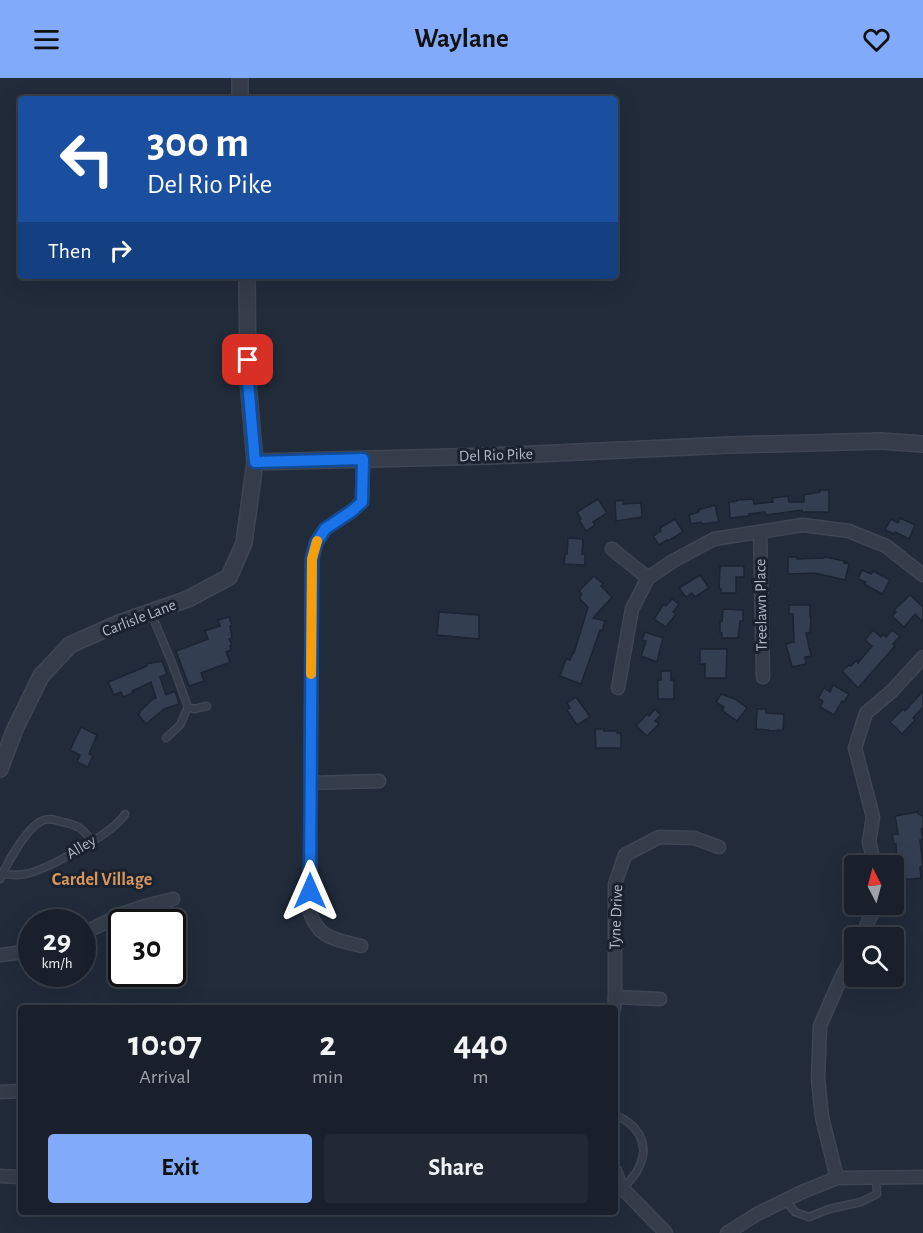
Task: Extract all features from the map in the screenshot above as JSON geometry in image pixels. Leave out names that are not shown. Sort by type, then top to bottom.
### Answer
[{"type":"street","points":[[240,78],[240,96]]},
{"type":"street","points":[[247,279],[248,382],[255,462]]},
{"type":"street","name":"Del Rio Pike","points":[[255,462],[490,456],[731,445],[881,441],[923,444]]},
{"type":"street","points":[[361,946],[328,938],[315,925],[310,913],[312,559],[316,543],[325,529],[362,502],[363,459]]},
{"type":"street","name":"Carlisle Lane","points":[[0,769],[15,729],[41,676],[70,645],[119,623],[188,599],[229,577],[244,543],[255,462]]},
{"type":"street","points":[[618,688],[632,609],[648,578],[673,561],[714,540],[803,525],[849,531],[886,546],[923,575]]},
{"type":"street","name":"Treelawn Place","points":[[760,532],[762,677]]},
{"type":"street","points":[[612,549],[648,578]]},
{"type":"street","points":[[872,855],[869,843],[873,817],[855,748],[866,713],[892,690],[923,657]]},
{"type":"street","points":[[311,783],[379,781]]},
{"type":"street","name":"Tyne Drive","points":[[615,1002],[615,884],[626,855],[659,837],[694,837],[719,847]]},
{"type":"street","points":[[96,927],[124,913],[173,899]]},
{"type":"street","points":[[0,955],[18,953]]},
{"type":"street","points":[[837,1178],[822,1117],[818,1079],[820,1026],[844,972]]},
{"type":"street","points":[[615,1002],[660,999]]},
{"type":"street","points":[[0,1092],[18,1091]]},
{"type":"street","points":[[0,1176],[18,1177]]},
{"type":"street","points":[[728,1233],[757,1214],[837,1178],[923,1177]]},
{"type":"street","points":[[618,1178],[623,1189],[666,1233]]},
{"type":"lane","points":[[151,612],[188,707],[180,725],[166,738]]},
{"type":"lane","points":[[188,707],[194,709],[207,706]]},
{"type":"lane","name":"Alley","points":[[1,876],[16,876],[42,869],[92,841],[119,822],[125,814]]},
{"type":"lane","points":[[1,876],[9,860],[33,826],[42,820],[52,819],[78,826],[92,841]]},
{"type":"lane","points":[[618,1116],[636,1129],[644,1147],[640,1166],[623,1189]]},
{"type":"lane","points":[[785,1200],[795,1212],[809,1217],[829,1209],[861,1202],[878,1194],[876,1177]]},
{"type":"building","points":[[820,490],[829,490],[829,512],[802,512],[802,510],[766,515],[765,512],[730,518],[729,502],[753,499],[754,504],[773,502],[772,498],[788,496],[789,502],[804,502],[804,495],[820,492]]},
{"type":"building","points":[[598,499],[607,513],[593,522],[595,525],[586,531],[577,512]]},
{"type":"building","points":[[623,500],[623,504],[641,503],[642,517],[616,521],[615,501]]},
{"type":"building","points":[[715,505],[719,522],[691,524],[689,515]]},
{"type":"building","points":[[900,518],[915,525],[909,539],[885,530],[891,519],[898,523]]},
{"type":"building","points":[[675,519],[683,532],[659,545],[653,536],[661,531],[660,528]]},
{"type":"building","points":[[568,538],[583,539],[582,554],[585,554],[585,565],[564,564]]},
{"type":"building","points":[[788,557],[797,557],[797,559],[825,557],[845,561],[844,563],[849,564],[845,580],[815,573],[788,574]]},
{"type":"building","points":[[720,566],[744,566],[744,577],[736,577],[736,593],[721,593],[719,589]]},
{"type":"building","points":[[862,570],[871,574],[873,571],[890,580],[882,594],[858,579]]},
{"type":"building","points":[[700,575],[709,588],[695,597],[692,593],[686,597],[679,588]]},
{"type":"building","points":[[594,576],[612,597],[593,618],[605,621],[581,684],[560,676],[566,659],[570,660],[574,653],[588,607],[579,598],[582,594],[579,591]]},
{"type":"building","points":[[910,595],[923,607],[923,622],[915,614],[904,627],[892,616],[896,612],[894,610]]},
{"type":"building","points":[[672,599],[679,604],[673,612],[676,614],[666,627],[654,619],[664,604],[666,606]]},
{"type":"building","points":[[789,605],[810,605],[811,617],[810,633],[806,633],[811,656],[805,657],[806,664],[792,667],[786,644],[794,642],[793,614],[789,614]]},
{"type":"building","points":[[723,609],[743,610],[743,621],[740,621],[738,638],[722,638],[720,621],[722,621]]},
{"type":"building","points":[[439,612],[479,615],[479,639],[437,635]]},
{"type":"building","points":[[229,617],[232,625],[230,626],[232,638],[229,639],[232,645],[231,650],[226,652],[230,662],[201,673],[204,681],[189,686],[176,651],[208,639],[205,631],[220,626],[218,620]]},
{"type":"building","points":[[873,630],[881,637],[883,635],[886,637],[892,630],[900,636],[893,644],[895,646],[858,688],[842,671],[857,660],[858,663],[872,646],[865,640]]},
{"type":"building","points":[[645,632],[663,638],[657,662],[641,656],[646,641],[642,640]]},
{"type":"building","points":[[700,649],[727,649],[726,678],[705,678],[705,664],[700,664]]},
{"type":"building","points":[[162,661],[167,674],[160,677],[166,695],[175,691],[179,704],[164,709],[146,724],[138,714],[156,698],[151,682],[123,697],[121,692],[114,695],[108,682],[147,666],[146,664]]},
{"type":"building","points":[[661,671],[671,671],[671,680],[674,680],[674,699],[658,699],[658,680],[661,680]]},
{"type":"building","points":[[833,685],[849,694],[834,715],[820,707],[823,701],[818,698],[824,688],[830,692]]},
{"type":"building","points":[[923,691],[923,707],[902,734],[890,722],[903,709],[905,711]]},
{"type":"building","points":[[721,694],[735,699],[747,708],[737,721],[722,710],[724,707],[716,702]]},
{"type":"building","points":[[576,697],[590,717],[577,725],[567,710],[570,708],[567,703]]},
{"type":"building","points":[[655,709],[661,715],[655,721],[659,724],[647,736],[636,726]]},
{"type":"building","points":[[757,709],[766,709],[766,713],[784,714],[783,730],[756,729]]},
{"type":"building","points":[[81,727],[97,735],[89,754],[93,756],[88,767],[77,762],[80,755],[70,750]]},
{"type":"building","points":[[595,729],[621,733],[621,748],[596,748]]},
{"type":"building","points":[[918,812],[923,816],[923,829],[921,829],[923,839],[920,840],[923,866],[920,867],[921,878],[904,879],[904,855],[897,855],[896,844],[894,844],[892,835],[898,834],[895,816]]},
{"type":"slow traffic","points":[[311,674],[312,559],[317,541]]},
{"type":"district","name":"Cardel Village","points":[[102,880]]},
{"type":"route","points":[[248,360],[255,462],[363,459],[362,502],[325,529],[316,543],[312,559],[310,891]]}]
